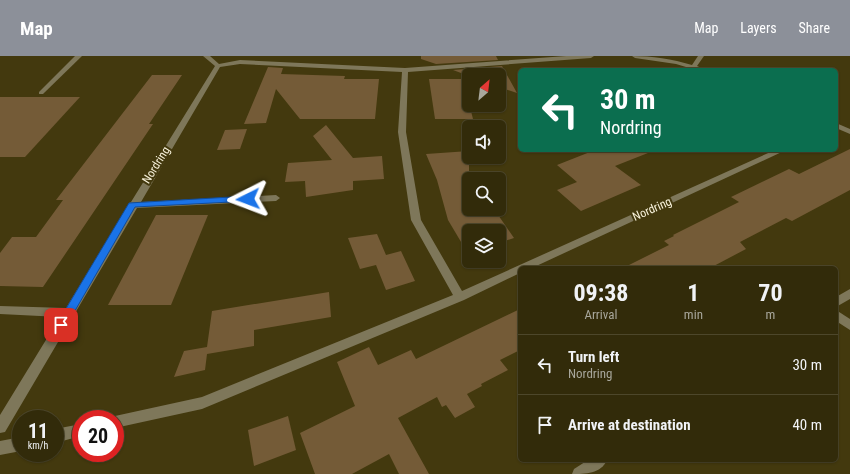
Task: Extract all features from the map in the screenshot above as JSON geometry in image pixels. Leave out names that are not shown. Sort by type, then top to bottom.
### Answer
[{"type":"street","points":[[41,93],[79,56]]},
{"type":"street","points":[[206,56],[218,66],[240,62],[405,70],[591,56]]},
{"type":"street","points":[[635,56],[666,60],[698,68]]},
{"type":"street","points":[[694,66],[700,56]]},
{"type":"street","name":"Nordring","points":[[0,427],[132,205],[218,66]]},
{"type":"street","points":[[405,70],[402,132],[416,220],[460,297]]},
{"type":"street","points":[[838,126],[850,132]]},
{"type":"street","name":"Nordring","points":[[527,266],[778,152]]},
{"type":"street","points":[[132,205],[276,198]]},
{"type":"street","points":[[124,420],[202,403],[460,297],[518,270]]},
{"type":"street","points":[[838,302],[850,293]]},
{"type":"street","points":[[0,310],[69,313]]},
{"type":"street","points":[[838,316],[850,325]]},
{"type":"street","points":[[0,448],[12,446]]},
{"type":"street","points":[[579,474],[597,462]]},
{"type":"building","points":[[421,56],[496,56],[498,60],[436,64],[421,59]]},
{"type":"building","points":[[502,66],[503,68],[478,68]]},
{"type":"building","points":[[268,67],[283,68],[281,74],[345,76],[344,79],[379,79],[375,119],[300,119],[276,89],[266,123],[244,124]]},
{"type":"building","points":[[462,69],[462,73],[453,70]]},
{"type":"building","points":[[506,73],[517,93],[506,89]]},
{"type":"building","points":[[152,75],[182,75],[149,124],[153,124],[43,287],[0,286],[0,253],[12,237],[36,237],[63,200],[56,200]]},
{"type":"building","points":[[429,79],[462,79],[462,112],[471,112],[473,119],[435,119]]},
{"type":"building","points":[[0,97],[80,97],[25,157],[0,157]]},
{"type":"building","points":[[326,125],[353,158],[382,156],[384,179],[353,181],[353,190],[306,197],[305,181],[285,182],[288,163],[332,160],[313,136]]},
{"type":"building","points":[[247,129],[240,149],[217,150],[225,130]]},
{"type":"building","points":[[850,149],[850,190],[792,221],[786,218],[740,242],[746,249],[714,266],[627,266],[669,245],[664,241],[674,236],[673,235],[739,202],[731,197],[789,169],[799,174]]},
{"type":"building","points":[[462,151],[462,164],[469,164],[469,172],[462,172],[462,216],[499,216],[504,224],[462,224],[462,244],[448,220],[437,180],[426,154]]},
{"type":"building","points":[[590,152],[650,152],[615,166],[641,185],[581,211],[557,190],[577,182],[557,165]]},
{"type":"building","points":[[156,215],[208,215],[171,305],[108,305]]},
{"type":"building","points":[[506,226],[514,238],[506,241]]},
{"type":"building","points":[[377,234],[386,255],[401,251],[415,281],[386,290],[376,265],[360,269],[348,238]]},
{"type":"building","points":[[329,292],[331,317],[254,330],[254,346],[207,354],[205,370],[174,377],[184,351],[207,347],[212,311]]},
{"type":"building","points":[[518,310],[518,351],[500,360],[508,370],[481,384],[482,386],[467,394],[475,407],[455,418],[446,405],[442,407],[437,397],[398,418],[429,474],[399,474],[389,454],[352,474],[315,474],[300,433],[355,406],[337,362],[369,347],[378,365],[411,350],[416,359]]},
{"type":"building","points":[[288,416],[296,450],[254,466],[248,430]]},
{"type":"route","points":[[61,325],[132,205],[248,199]]}]
